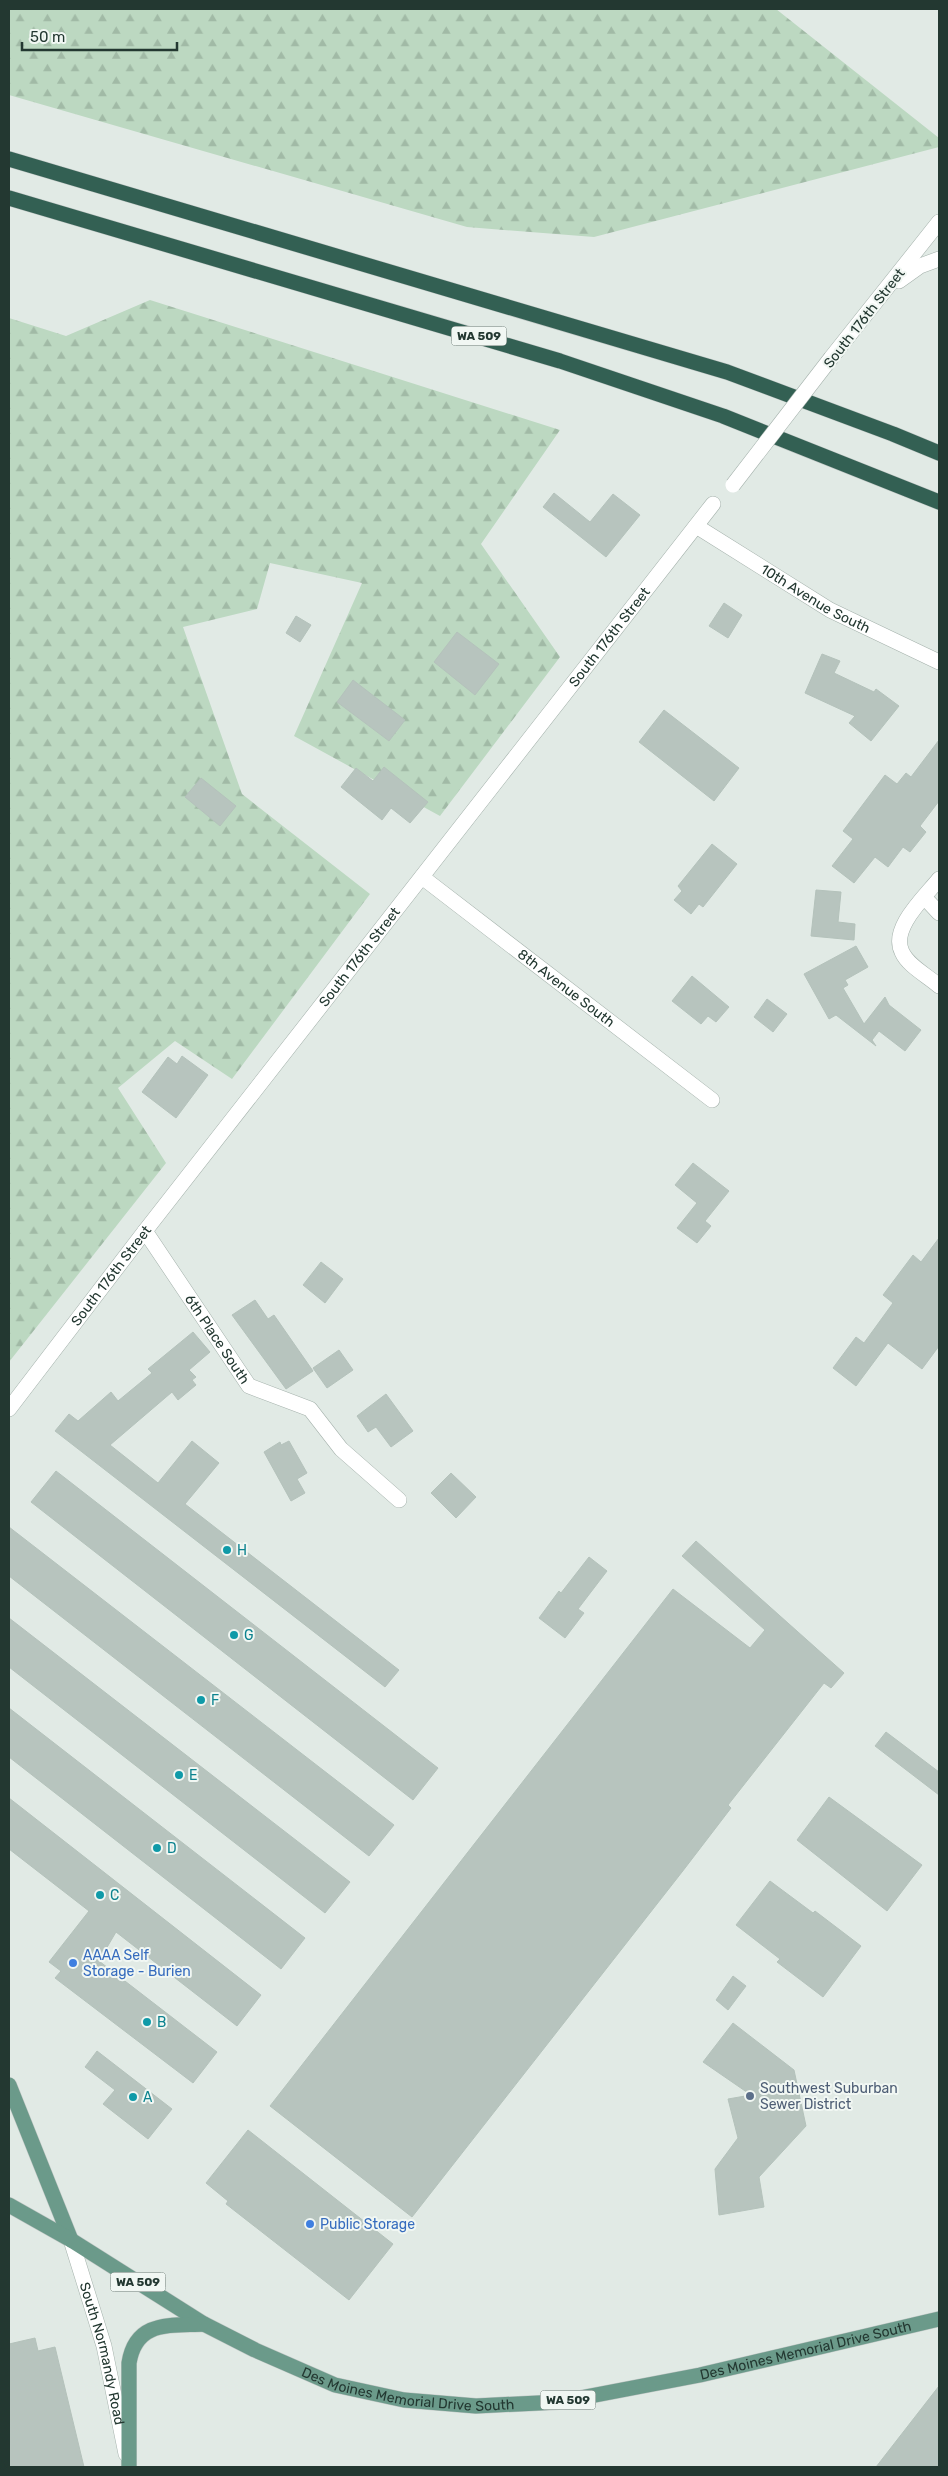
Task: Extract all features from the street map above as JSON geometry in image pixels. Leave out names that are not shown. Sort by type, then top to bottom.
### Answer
[{"type":"highway","name":"WA 509","points":[[9,159],[727,372],[939,453]]},
{"type":"highway","name":"WA 509","points":[[9,198],[560,360],[723,416],[939,502]]},
{"type":"main road","points":[[9,2085],[71,2240]]},
{"type":"main road","name":"WA 509","points":[[9,2205],[71,2240]]},
{"type":"main road","name":"Des Moines Memorial Drive South","points":[[71,2240],[204,2324],[255,2350],[335,2384],[404,2400],[476,2406],[560,2402],[700,2375],[939,2319]]},
{"type":"main road","points":[[129,2467],[129,2363],[131,2351],[143,2334],[156,2327],[204,2324]]},
{"type":"street","name":"South 176th Street","points":[[733,485],[939,222]]},
{"type":"street","points":[[886,290],[920,266],[939,259]]},
{"type":"street","name":"South 176th Street","points":[[9,1409],[145,1231],[713,504]]},
{"type":"street","name":"10th Avenue South","points":[[696,526],[830,610],[939,662]]},
{"type":"street","name":"8th Avenue South","points":[[422,877],[712,1100]]},
{"type":"street","points":[[939,879],[905,923],[898,939],[902,952],[910,962],[939,986]]},
{"type":"street","points":[[925,898],[939,913]]},
{"type":"street","name":"6th Place South","points":[[145,1231],[249,1386],[310,1409],[341,1449],[398,1500]]},
{"type":"street","name":"South Normandy Road","points":[[71,2240],[104,2346],[129,2467]]},
{"type":"green space","points":[[9,9],[776,9],[939,138],[939,147],[594,237],[467,227],[9,95]]},
{"type":"green space","points":[[150,300],[560,430],[481,544],[560,657],[440,816],[294,736],[362,583],[270,563],[257,609],[183,627],[242,794],[370,894],[232,1079],[175,1041],[118,1088],[166,1163],[9,1362],[9,318],[66,336]]},
{"type":"building","points":[[554,493],[590,522],[613,494],[640,515],[606,557],[543,507]]},
{"type":"building","points":[[724,603],[742,615],[728,638],[709,626]]},
{"type":"building","points":[[296,616],[311,625],[300,642],[286,633]]},
{"type":"building","points":[[457,632],[499,664],[475,695],[434,662]]},
{"type":"building","points":[[822,654],[840,661],[834,673],[874,692],[876,689],[899,706],[871,741],[849,723],[855,716],[805,693]]},
{"type":"building","points":[[353,680],[405,720],[389,741],[337,702]]},
{"type":"building","points":[[664,710],[739,768],[714,801],[639,742]]},
{"type":"building","points":[[939,740],[939,801],[920,826],[926,832],[910,852],[903,847],[888,867],[875,857],[854,883],[832,866],[853,839],[843,831],[885,775],[897,784],[906,773],[911,777]]},
{"type":"building","points":[[384,767],[428,802],[410,823],[391,808],[382,820],[341,787],[356,768],[373,781]]},
{"type":"building","points":[[201,778],[236,806],[220,826],[185,797]]},
{"type":"building","points":[[712,844],[737,864],[703,907],[699,904],[691,914],[674,900],[682,891],[678,886]]},
{"type":"building","points":[[816,890],[841,892],[838,922],[855,924],[854,940],[811,936]]},
{"type":"building","points":[[856,946],[868,967],[845,980],[848,985],[843,988],[864,1024],[885,997],[889,1005],[921,1030],[905,1051],[879,1031],[872,1040],[876,1046],[836,1015],[829,1019],[804,974]]},
{"type":"building","points":[[692,976],[729,1007],[716,1022],[708,1016],[701,1024],[672,1001]]},
{"type":"building","points":[[767,999],[787,1014],[773,1032],[754,1017]]},
{"type":"building","points":[[182,1056],[208,1075],[176,1118],[142,1092],[168,1057],[177,1064]]},
{"type":"building","points":[[693,1163],[729,1191],[705,1221],[711,1226],[697,1243],[677,1228],[697,1203],[675,1185]]},
{"type":"building","points":[[939,1238],[939,1346],[922,1369],[888,1343],[856,1386],[833,1368],[856,1337],[864,1343],[893,1303],[883,1295],[913,1255],[921,1262]]},
{"type":"building","points":[[321,1262],[343,1279],[325,1303],[303,1285]]},
{"type":"building","points":[[255,1300],[268,1319],[274,1315],[313,1371],[286,1389],[232,1315]]},
{"type":"building","points":[[193,1332],[210,1352],[189,1370],[196,1377],[192,1380],[196,1385],[178,1400],[172,1392],[110,1445],[158,1483],[192,1441],[219,1463],[185,1504],[399,1670],[385,1687],[55,1431],[69,1414],[78,1421],[111,1392],[118,1401],[152,1373],[148,1369]]},
{"type":"building","points":[[339,1350],[353,1370],[327,1388],[313,1368]]},
{"type":"building","points":[[386,1394],[413,1431],[391,1447],[376,1427],[368,1432],[357,1416]]},
{"type":"building","points":[[289,1441],[307,1473],[297,1479],[305,1493],[291,1501],[264,1452],[280,1442],[281,1445]]},
{"type":"building","name":"G","points":[[56,1471],[438,1768],[413,1800],[31,1502]]},
{"type":"building","points":[[451,1473],[476,1497],[456,1518],[431,1493]]},
{"type":"building","name":"F","points":[[9,1527],[394,1825],[369,1856],[9,1576]]},
{"type":"building","points":[[696,1541],[844,1673],[831,1688],[824,1683],[728,1805],[731,1808],[682,1872],[412,2217],[270,2106],[673,1589],[750,1648],[765,1630],[682,1556]]},
{"type":"building","points":[[589,1557],[607,1571],[578,1609],[584,1613],[565,1638],[539,1618],[559,1591],[561,1593]]},
{"type":"building","name":"E","points":[[9,1618],[350,1882],[325,1913],[9,1667]]},
{"type":"building","name":"D","points":[[9,1708],[305,1938],[281,1969],[9,1757]]},
{"type":"building","points":[[886,1732],[939,1772],[939,1795],[875,1746]]},
{"type":"building","points":[[829,1797],[922,1865],[887,1911],[797,1840]]},
{"type":"building","points":[[9,1798],[261,1995],[237,2026],[116,1932],[99,1961],[217,2052],[193,2083],[55,1978],[61,1971],[49,1962],[89,1911],[9,1849]]},
{"type":"building","points":[[770,1881],[813,1913],[815,1911],[861,1946],[823,1997],[777,1962],[780,1959],[736,1925]]},
{"type":"building","points":[[733,1976],[746,1986],[728,2010],[716,2000]]},
{"type":"building","points":[[733,2023],[794,2070],[806,2126],[759,2177],[764,2207],[719,2215],[715,2169],[738,2138],[728,2099],[751,2095],[703,2062]]},
{"type":"building","name":"A","points":[[97,2051],[172,2109],[148,2139],[103,2104],[115,2090],[85,2067]]},
{"type":"building","name":"Public Storage","points":[[248,2130],[393,2244],[349,2300],[226,2204],[228,2201],[206,2183]]},
{"type":"building","points":[[35,2338],[38,2351],[55,2347],[84,2467],[9,2467],[9,2344]]},
{"type":"building","points":[[939,2386],[939,2467],[876,2467]]},
{"type":"place","name":"H","points":[[227,1550]]},
{"type":"place","name":"G","points":[[234,1635]]},
{"type":"place","name":"F","points":[[201,1700]]},
{"type":"place","name":"E","points":[[179,1775]]},
{"type":"place","name":"D","points":[[157,1848]]},
{"type":"place","name":"C","points":[[100,1895]]},
{"type":"place","name":"AAAA Self Storage - Burien","points":[[73,1963]]},
{"type":"place","name":"B","points":[[147,2022]]},
{"type":"place","name":"Southwest Suburban Sewer District","points":[[750,2096]]},
{"type":"place","name":"A","points":[[133,2097]]},
{"type":"place","name":"Public Storage","points":[[310,2224]]}]
